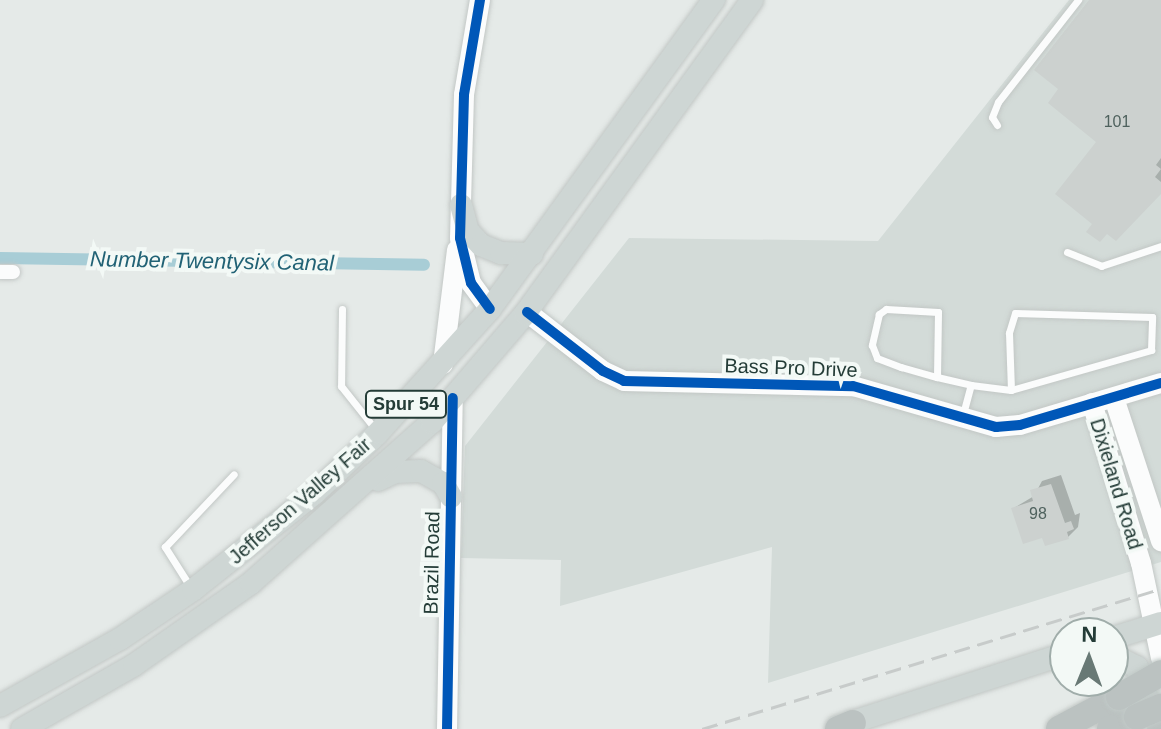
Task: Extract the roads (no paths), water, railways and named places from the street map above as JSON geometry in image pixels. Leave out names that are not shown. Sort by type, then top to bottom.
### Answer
[{"type":"highway","points":[[1149,718],[1161,673]]},
{"type":"highway","points":[[1059,729],[1149,718]]},
{"type":"highway","points":[[1110,729],[1149,718]]},
{"type":"main road","name":"Jefferson Valley Fair","points":[[0,706],[120,639],[193,590],[315,493],[378,433],[490,309],[714,0]]},
{"type":"main road","name":"Spur 54","points":[[22,729],[194,624],[360,491],[470,380],[527,312],[752,0]]},
{"type":"main road","points":[[461,205],[468,231],[481,245],[501,253],[538,245]]},
{"type":"main road","points":[[527,312],[517,300],[538,245]]},
{"type":"main road","points":[[470,380],[498,323],[490,309]]},
{"type":"main road","points":[[360,491],[408,470],[433,475],[451,497]]},
{"type":"main road","points":[[1129,633],[1156,624]]},
{"type":"main road","points":[[841,727],[1049,659]]},
{"type":"main road","points":[[1129,663],[1137,667],[1149,718]]},
{"type":"street","points":[[443,364],[460,238],[464,95],[480,0]]},
{"type":"street","points":[[460,238],[471,283],[490,309]]},
{"type":"street","name":"Bass Pro Drive","points":[[527,312],[603,371],[624,381],[853,386],[1004,427],[1161,383]]},
{"type":"street","name":"Brazil Road","points":[[447,729],[453,398]]},
{"type":"street","name":"Dixieland Road","points":[[1114,398],[1161,541]]},
{"type":"street","name":"Dixieland Road","points":[[1092,403],[1141,563],[1161,658]]},
{"type":"lane","points":[[997,125],[992,117],[998,102],[1078,0]]},
{"type":"lane","points":[[1067,252],[1101,266],[1161,246]]},
{"type":"lane","points":[[342,309],[341,386],[378,433]]},
{"type":"lane","points":[[937,377],[938,312],[886,309],[879,314],[872,345],[877,358],[937,377],[1011,390],[1151,350],[1152,317],[1015,313],[1009,333],[1011,390]]},
{"type":"lane","points":[[962,416],[971,385]]},
{"type":"lane","points":[[193,590],[165,547],[234,474]]},
{"type":"waterway","name":"Number Twentysix Canal","points":[[0,258],[424,265]]},
{"type":"railway","points":[[702,729],[1161,589]]}]
